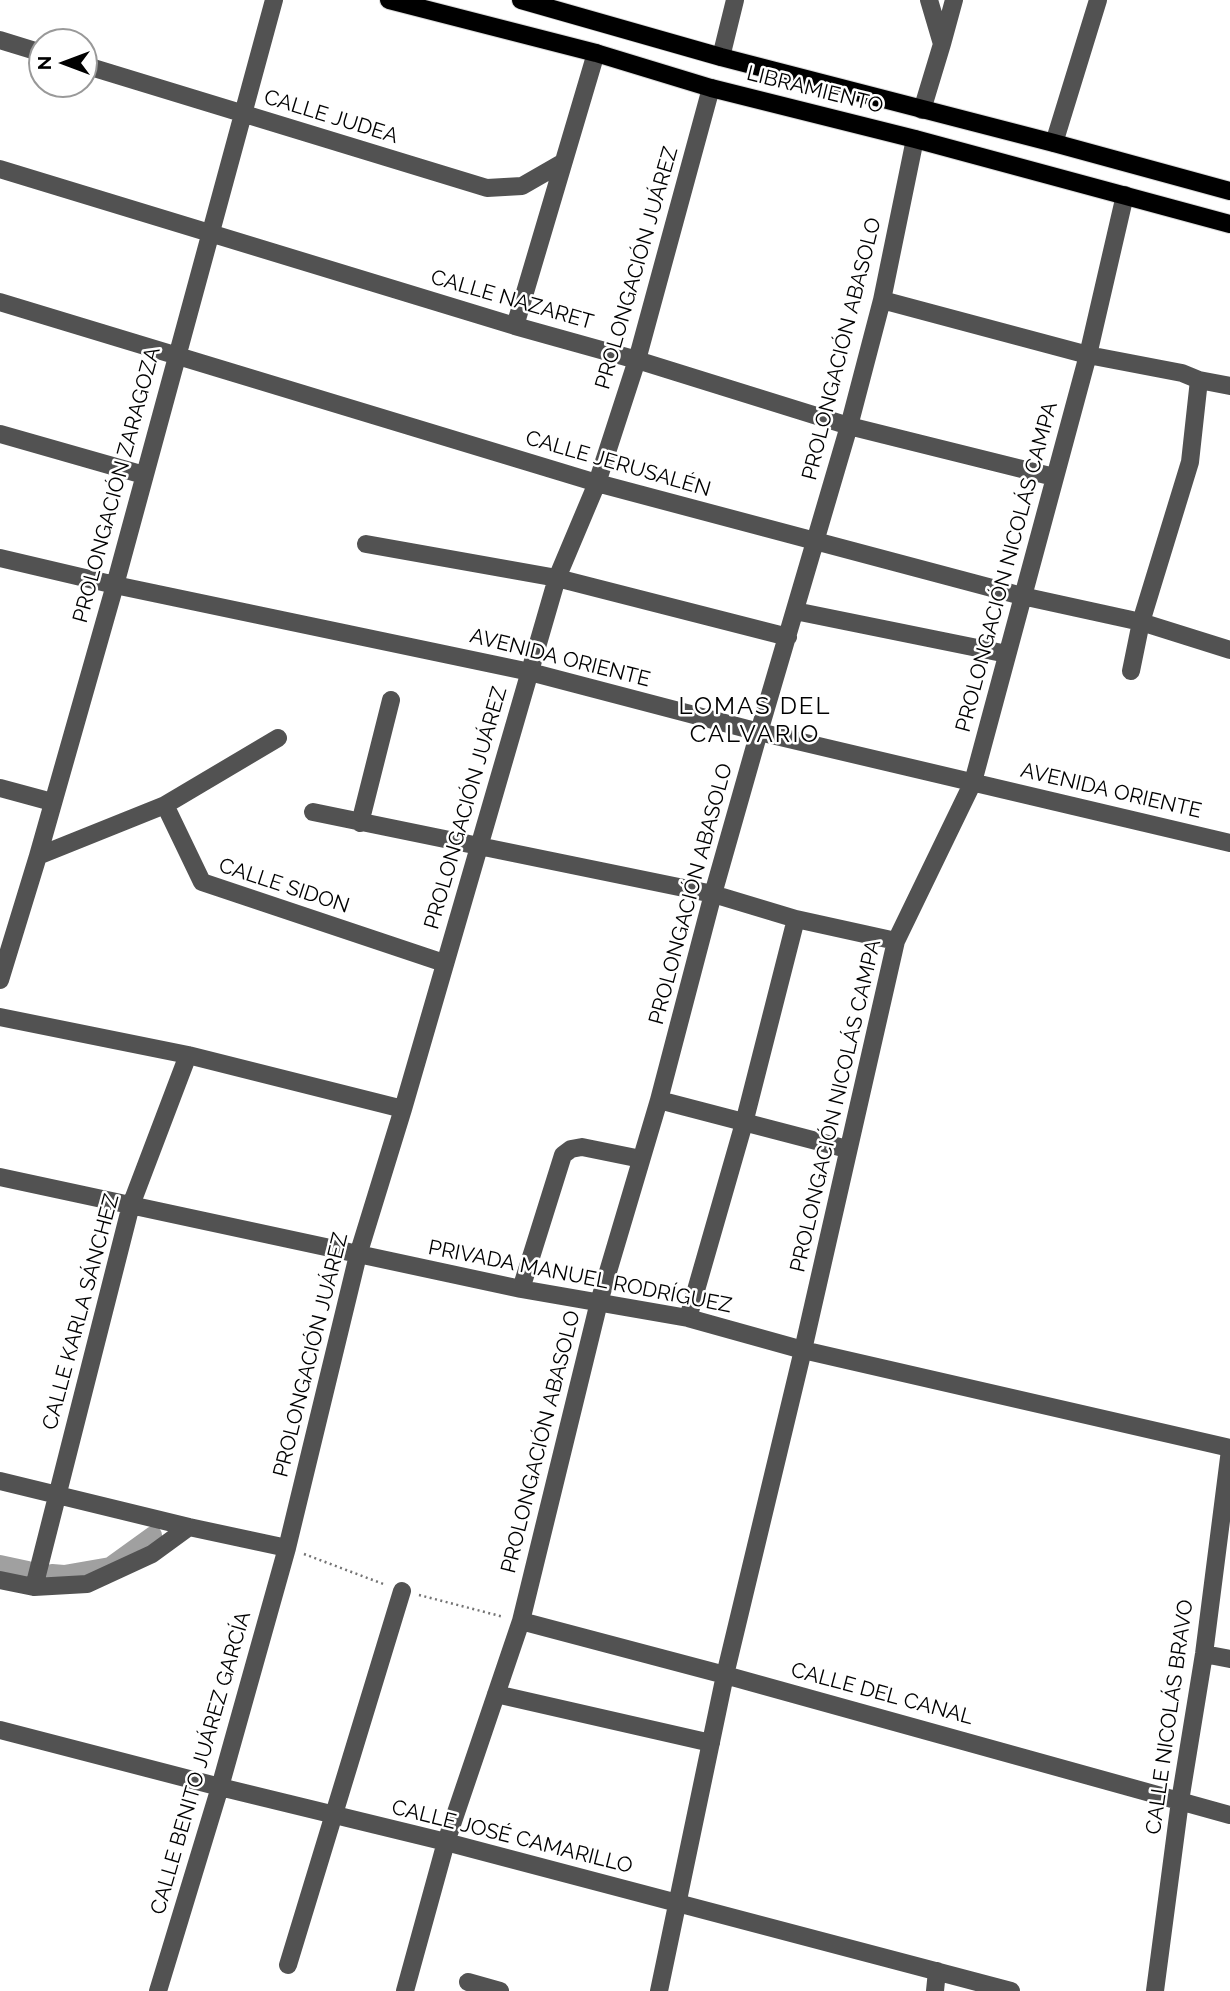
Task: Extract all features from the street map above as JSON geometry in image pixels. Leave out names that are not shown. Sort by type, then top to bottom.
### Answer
[{"type":"main road","name":"LIBRAMIENTO","points":[[389,0],[596,53],[710,88],[915,139],[1230,224]]},
{"type":"main road","name":"LIBRAMIENTO","points":[[521,0],[721,57],[1230,191]]},
{"type":"street","name":"PROLONGACIÓN ZARAGOZA","points":[[0,980],[115,585],[274,0]]},
{"type":"street","points":[[721,57],[735,0]]},
{"type":"street","points":[[929,0],[942,44]]},
{"type":"street","points":[[922,110],[954,0]]},
{"type":"street","points":[[1054,143],[1098,0]]},
{"type":"street","points":[[0,40],[28,49]]},
{"type":"street","points":[[515,327],[596,53]]},
{"type":"street","name":"CALLE JUDEA","points":[[98,69],[487,188],[522,186],[562,163]]},
{"type":"street","name":"PROLONGACIÓN JUÁREZ","points":[[287,1548],[358,1255],[403,1110],[557,578],[597,483],[637,360],[710,88]]},
{"type":"street","name":"PROLONGACIÓN ABASOLO","points":[[405,1991],[446,1842],[521,1621],[598,1302],[659,1100],[713,894],[849,426],[882,300],[915,139]]},
{"type":"street","name":"CALLE NAZARET","points":[[0,169],[849,426],[1054,477]]},
{"type":"street","name":"PROLONGACIÓN NICOLÁS CAMPA","points":[[659,1991],[724,1675],[803,1350],[896,941],[973,782],[1088,355],[1125,195]]},
{"type":"street","points":[[882,300],[1088,355],[1182,373],[1199,380],[1230,386]]},
{"type":"street","name":"CALLE JERUSALÉN","points":[[0,302],[597,483],[1022,596],[1141,622],[1230,650]]},
{"type":"street","points":[[1131,671],[1141,622],[1190,462],[1199,380]]},
{"type":"street","points":[[0,434],[144,475]]},
{"type":"street","points":[[366,544],[557,578],[788,637]]},
{"type":"street","name":"AVENIDA ORIENTE","points":[[0,558],[115,585],[530,672],[759,732],[1230,842]]},
{"type":"street","points":[[795,611],[1007,654]]},
{"type":"street","points":[[360,823],[391,700]]},
{"type":"street","points":[[38,856],[165,805],[278,738]]},
{"type":"street","points":[[0,788],[52,802]]},
{"type":"street","name":"CALLE SIDON","points":[[165,805],[202,882],[444,963]]},
{"type":"street","points":[[313,813],[713,894],[796,919],[896,941]]},
{"type":"street","points":[[688,1318],[744,1123],[796,919]]},
{"type":"street","points":[[0,1017],[188,1055],[403,1110]]},
{"type":"street","name":"CALLE KARLA SÁNCHEZ","points":[[34,1587],[131,1205],[188,1055]]},
{"type":"street","points":[[659,1100],[847,1149]]},
{"type":"street","points":[[521,1289],[563,1155],[571,1149],[582,1147],[640,1159]]},
{"type":"street","name":"PRIVADA MANUEL RODRÍGUEZ","points":[[0,1177],[521,1289],[688,1318],[803,1350],[1230,1449]]},
{"type":"street","name":"CALLE NICOLÁS BRAVO","points":[[1155,1991],[1204,1654],[1230,1449]]},
{"type":"street","points":[[0,1481],[287,1548]]},
{"type":"street","points":[[0,1580],[34,1587],[87,1584],[152,1554],[188,1527]]},
{"type":"street","name":"CALLE BENITO JUÁREZ GARCÍA","points":[[158,1991],[220,1787],[287,1548]]},
{"type":"street","points":[[288,1965],[402,1591]]},
{"type":"street","name":"CALLE DEL CANAL","points":[[521,1621],[1230,1815]]},
{"type":"street","points":[[1204,1654],[1230,1659]]},
{"type":"street","points":[[496,1693],[711,1743]]},
{"type":"street","name":"CALLE JOSÉ CAMARILLO","points":[[0,1730],[446,1842],[1012,1991]]},
{"type":"street","points":[[935,1991],[937,1971]]},
{"type":"street","points":[[468,1982],[500,1991]]},
{"type":"waterway","points":[[52,1573],[64,1574],[110,1566],[153,1535]]},
{"type":"waterway","points":[[0,1564],[28,1570]]},
{"type":"district","name":"LOMAS DEL CALVARIO","points":[[755,721]]}]
